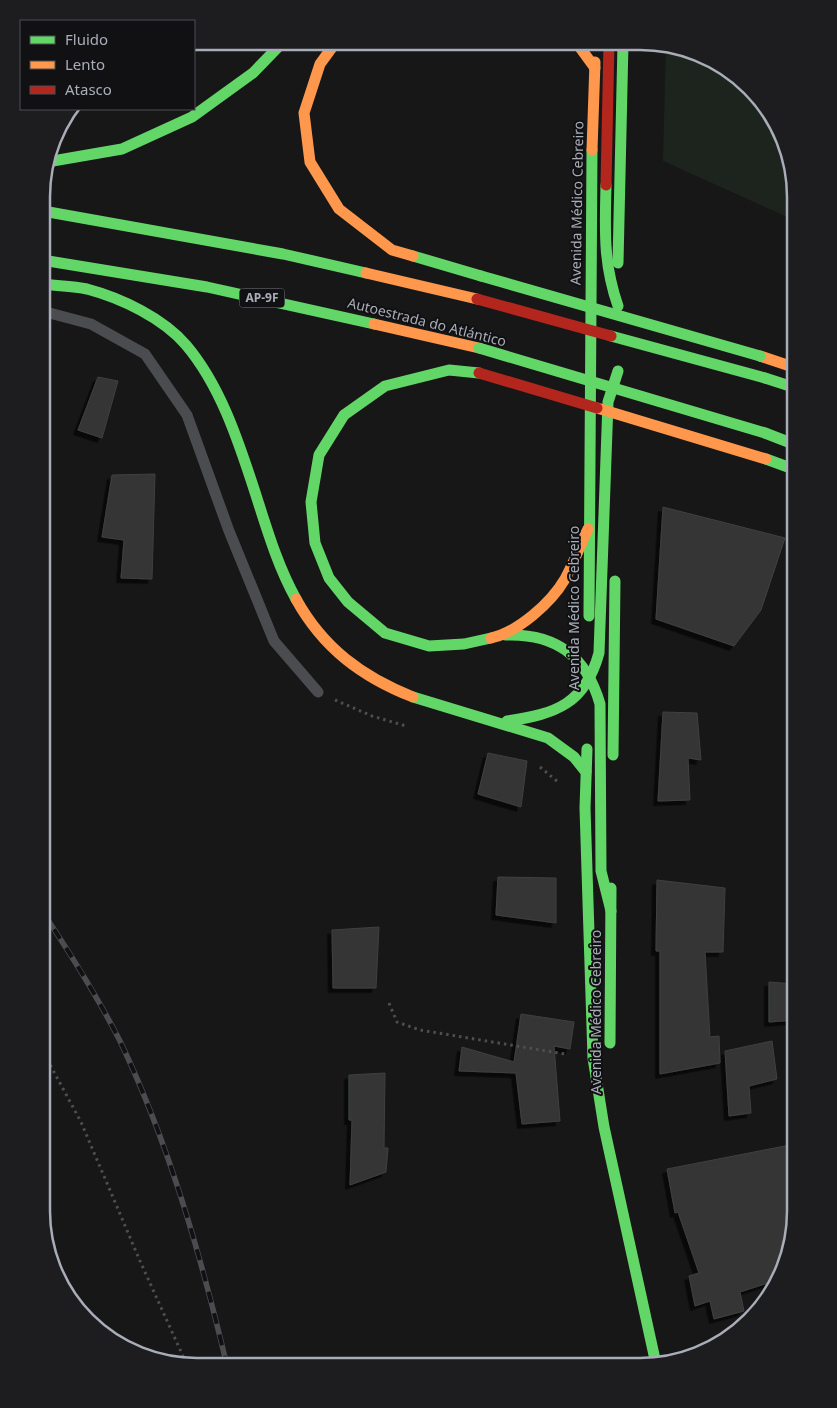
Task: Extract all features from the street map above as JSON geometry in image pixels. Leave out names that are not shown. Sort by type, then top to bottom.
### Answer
[{"type":"main road","points":[[55,161],[122,149],[192,117],[253,73],[275,50]]},
{"type":"main road","points":[[330,50],[320,64],[304,113],[310,162],[339,209],[392,250],[787,365]]},
{"type":"main road","points":[[582,50],[595,68]]},
{"type":"main road","points":[[609,50],[605,254],[611,286],[618,306]]},
{"type":"main road","points":[[615,549],[623,50]]},
{"type":"main road","name":"Avenida Médico Cebreiro","points":[[596,51],[590,215],[591,355],[588,529],[590,678],[585,808],[593,1058],[604,1127],[616,1171],[655,1357]]},
{"type":"main road","points":[[50,212],[282,254],[477,299],[787,385]]},
{"type":"main road","name":"Autoestrada do Atlántico","points":[[50,261],[87,266],[282,302],[479,348],[765,433],[787,442]]},
{"type":"main road","points":[[50,285],[92,290],[145,313],[183,342],[214,385],[236,436],[275,554],[298,604],[334,651],[378,683],[453,710],[500,722],[560,744],[571,752],[586,772]]},
{"type":"main road","points":[[500,722],[535,718],[555,712],[575,696],[596,668],[599,645],[604,519],[604,440],[608,402],[618,361]]},
{"type":"main road","points":[[611,911],[601,871],[600,704],[598,692],[590,678],[575,657],[552,641],[531,634],[504,635],[464,644],[429,646],[385,633],[348,602],[330,578],[315,543],[311,502],[319,455],[344,415],[384,386],[449,370],[479,373],[766,458],[787,466]]},
{"type":"main road","points":[[504,635],[537,612],[564,580],[588,529]]},
{"type":"main road","points":[[613,762],[615,568]]},
{"type":"main road","name":"Avenida Médico Cebreiro","points":[[610,1058],[612,781]]},
{"type":"main road","name":"Avenida Médico Cebreiro","points":[[610,1090],[616,1171]]},
{"type":"lane","points":[[50,313],[91,324],[145,354],[188,415],[229,531],[274,641],[318,692]]},
{"type":"path","points":[[389,1003],[397,1022],[420,1030],[593,1058]]},
{"type":"path","points":[[50,1063],[81,1122],[183,1357]]},
{"type":"shaded area","points":[[666,52],[696,61],[713,70],[729,80],[757,108],[776,141],[779,150],[786,178],[787,217],[663,161]]},
{"type":"building","points":[[98,377],[118,381],[102,438],[78,430]]},
{"type":"building","points":[[155,474],[152,579],[121,578],[124,540],[102,537],[112,475]]},
{"type":"building","points":[[663,507],[785,538],[761,610],[734,646],[656,619]]},
{"type":"building","points":[[663,712],[697,713],[701,760],[688,758],[690,800],[658,801]]},
{"type":"building","points":[[488,753],[527,761],[521,807],[478,794]]},
{"type":"building","points":[[498,877],[556,878],[556,923],[496,915]]},
{"type":"building","points":[[657,880],[725,888],[723,952],[705,952],[710,1037],[719,1036],[720,1063],[660,1074],[660,951],[656,951]]},
{"type":"building","points":[[379,927],[376,988],[333,988],[332,930]]},
{"type":"building","points":[[769,982],[787,983],[787,1021],[769,1022]]},
{"type":"building","points":[[521,1014],[574,1022],[570,1049],[554,1046],[560,1121],[522,1124],[516,1073],[459,1071],[462,1047],[514,1062]]},
{"type":"building","points":[[772,1041],[777,1079],[749,1086],[751,1113],[729,1116],[725,1051]]},
{"type":"building","points":[[385,1073],[384,1148],[388,1148],[386,1172],[350,1185],[352,1120],[349,1120],[349,1075]]},
{"type":"building","points":[[787,1146],[787,1220],[784,1239],[779,1258],[768,1283],[740,1292],[744,1311],[714,1319],[710,1301],[695,1306],[689,1276],[699,1273],[678,1212],[675,1213],[667,1169]]},
{"type":"railway","points":[[50,923],[102,1008],[138,1080],[169,1160],[195,1242],[225,1358]]},
{"type":"traffic: fast","points":[[55,161],[122,149],[192,117],[253,73],[275,50]]},
{"type":"traffic: fast","points":[[618,263],[623,50]]},
{"type":"traffic: fast","points":[[589,616],[592,150]]},
{"type":"traffic: fast","points":[[606,185],[605,232],[607,261],[618,306]]},
{"type":"traffic: fast","points":[[50,212],[283,254],[366,273]]},
{"type":"traffic: fast","points":[[413,256],[481,276]]},
{"type":"traffic: fast","points":[[50,261],[207,287],[374,324]]},
{"type":"traffic: fast","points":[[481,276],[760,356]]},
{"type":"traffic: fast","points":[[50,285],[87,289],[114,298],[154,318],[177,335],[186,345],[209,377],[227,414],[278,559],[296,599]]},
{"type":"traffic: fast","points":[[611,336],[765,378]]},
{"type":"traffic: fast","points":[[479,348],[765,433]]},
{"type":"traffic: fast","points":[[479,373],[449,370],[385,386],[344,415],[319,455],[311,502],[315,543],[329,578],[348,602],[385,633],[429,646],[464,644],[491,638]]},
{"type":"traffic: fast","points":[[507,721],[540,715],[566,704],[586,684],[599,653],[608,402],[618,371]]},
{"type":"traffic: fast","points":[[765,378],[787,385]]},
{"type":"traffic: fast","points":[[765,433],[787,442]]},
{"type":"traffic: fast","points":[[766,459],[787,467]]},
{"type":"traffic: fast","points":[[613,755],[615,581]]},
{"type":"traffic: fast","points":[[505,635],[523,635],[539,638],[566,650],[577,660],[594,687],[600,704],[601,871],[611,911]]},
{"type":"traffic: fast","points":[[413,697],[548,738],[574,757],[586,772]]},
{"type":"traffic: fast","points":[[587,749],[585,808],[593,1058],[604,1127],[655,1357]]},
{"type":"traffic: fast","points":[[610,1043],[611,888]]},
{"type":"traffic: slow","points":[[330,50],[320,64],[304,113],[310,162],[339,209],[392,250],[413,256]]},
{"type":"traffic: slow","points":[[582,50],[595,68]]},
{"type":"traffic: slow","points":[[592,150],[595,62]]},
{"type":"traffic: slow","points":[[366,273],[477,299]]},
{"type":"traffic: slow","points":[[374,324],[479,348]]},
{"type":"traffic: slow","points":[[760,356],[787,365]]},
{"type":"traffic: slow","points":[[597,408],[766,459]]},
{"type":"traffic: slow","points":[[491,638],[512,630],[543,607],[565,579],[588,529]]},
{"type":"traffic: slow","points":[[296,599],[318,632],[346,659],[377,680],[413,697]]},
{"type":"traffic: jam","points":[[606,185],[609,50]]},
{"type":"traffic: jam","points":[[477,299],[611,336]]},
{"type":"traffic: jam","points":[[479,373],[597,408]]}]
